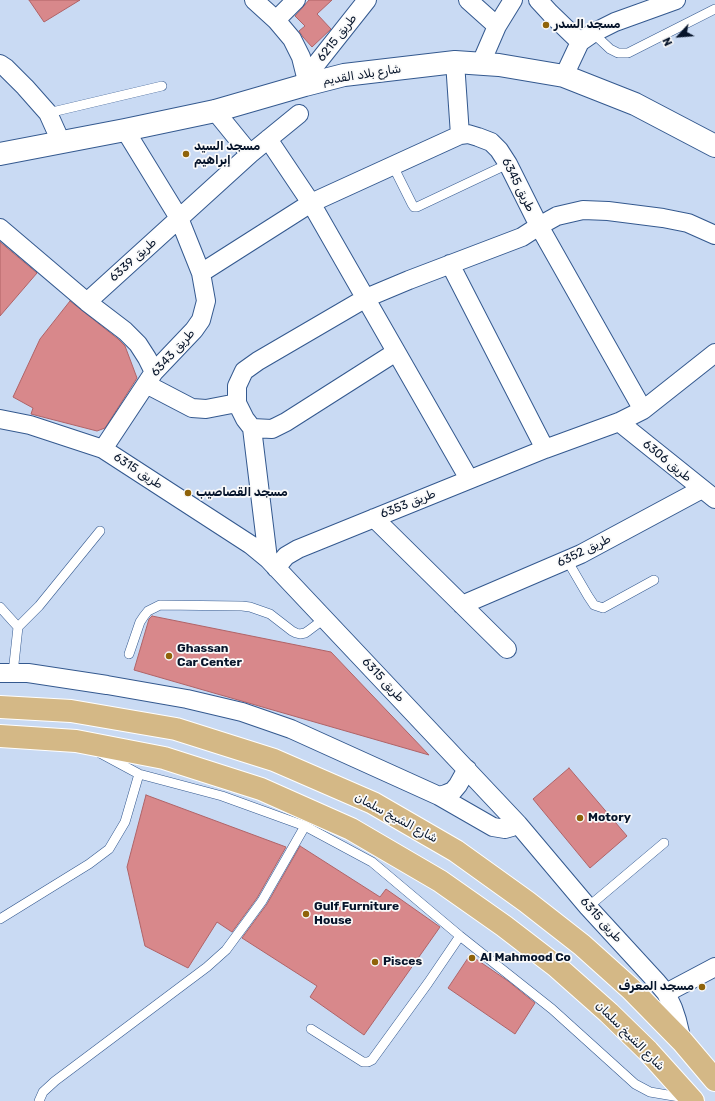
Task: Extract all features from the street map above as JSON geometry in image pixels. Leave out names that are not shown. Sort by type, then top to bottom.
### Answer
[{"type":"main road","name":"شارع الشيخ سلمان","points":[[0,707],[71,711],[176,729],[274,760],[372,803],[456,851],[527,902],[582,945],[631,989],[682,1041],[715,1080]]},
{"type":"main road","name":"شارع الشيخ سلمان","points":[[0,736],[76,741],[164,758],[261,790],[351,829],[440,881],[504,926],[556,966],[648,1051],[692,1100]]},
{"type":"street","points":[[254,0],[276,20],[292,39],[301,57],[306,81]]},
{"type":"street","points":[[276,20],[296,0]]},
{"type":"street","name":"طريق 6215","points":[[306,81],[367,0]]},
{"type":"street","points":[[468,0],[497,26]]},
{"type":"street","points":[[481,63],[497,26],[513,0]]},
{"type":"street","points":[[538,0],[550,13],[587,38]]},
{"type":"street","points":[[564,76],[587,38],[615,22],[676,0]]},
{"type":"street","points":[[201,273],[311,203],[460,135],[455,62]]},
{"type":"street","name":"شارع بلاد القديم","points":[[0,154],[215,111],[306,81],[455,62],[500,65],[564,76],[635,104],[715,146]]},
{"type":"street","points":[[0,64],[25,87],[48,113],[61,142]]},
{"type":"street","points":[[215,111],[250,154]]},
{"type":"street","points":[[179,218],[250,154],[299,114]]},
{"type":"street","name":"طريق 6343","points":[[103,449],[150,378],[194,330],[201,320],[206,301],[201,273],[179,218],[125,130]]},
{"type":"street","name":"طريق 6345","points":[[460,135],[468,134],[478,137],[491,142],[499,150],[508,164],[539,226],[643,410]]},
{"type":"street","points":[[268,139],[311,203],[469,479]]},
{"type":"street","points":[[272,563],[252,428],[237,403],[237,386],[244,371],[366,298],[522,237],[557,216],[582,210],[608,211],[663,218],[688,223],[715,235]]},
{"type":"street","name":"طريق 6339","points":[[87,302],[179,218]]},
{"type":"street","points":[[0,228],[87,302],[125,331],[138,344],[147,358],[150,378],[192,408],[206,409],[237,403]]},
{"type":"street","points":[[450,264],[545,449]]},
{"type":"street","points":[[252,428],[272,429],[286,422],[396,352]]},
{"type":"street","name":"طريق 6353","points":[[272,563],[298,549],[469,479],[619,422],[643,410],[715,353]]},
{"type":"street","name":"طريق 6315","points":[[0,419],[30,425],[103,449],[246,542],[272,563],[518,824],[588,907],[656,981],[666,993],[677,1020],[682,1041]]},
{"type":"street","name":"طريق 6306","points":[[619,422],[708,494]]},
{"type":"street","name":"طريق 6352","points":[[462,606],[567,560],[708,494]]},
{"type":"street","points":[[374,518],[462,606],[507,648]]},
{"type":"street","points":[[6,673],[28,673],[100,684],[180,698],[242,712],[291,729],[439,796],[492,827],[506,829],[518,824]]},
{"type":"street","points":[[439,796],[453,790],[458,785],[467,769]]},
{"type":"street","points":[[666,993],[715,967]]},
{"type":"lane","points":[[587,38],[618,53],[628,53],[715,9]]},
{"type":"lane","points":[[48,113],[162,86]]},
{"type":"lane","points":[[393,166],[412,204],[414,207],[417,207],[508,164]]},
{"type":"lane","points":[[6,673],[18,627],[39,606],[100,531]]},
{"type":"lane","points":[[567,560],[594,605],[603,608],[654,580]]},
{"type":"lane","points":[[129,654],[140,622],[148,611],[160,605],[250,607],[270,614],[292,631],[300,634],[305,633],[324,619]]},
{"type":"lane","points":[[0,607],[18,627]]},
{"type":"lane","points":[[76,741],[139,774],[222,796],[305,826],[372,862],[460,936],[552,1010],[635,1084],[650,1092],[692,1100]]},
{"type":"lane","points":[[0,919],[89,864],[109,848],[125,822],[139,774]]},
{"type":"lane","points":[[39,1101],[43,1092],[55,1081],[207,968],[226,950],[262,901],[305,826]]},
{"type":"lane","points":[[588,907],[664,843]]},
{"type":"lane","points":[[311,1029],[363,1062],[372,1060],[460,936]]},
{"type":"building","points":[[29,0],[80,0],[44,22]]},
{"type":"building","points":[[309,0],[332,0],[317,14],[331,29],[312,47],[299,31],[305,26],[295,16]]},
{"type":"building","points":[[0,242],[37,273],[0,316]]},
{"type":"building","points":[[70,301],[125,346],[137,378],[105,428],[97,431],[31,414],[33,408],[13,397],[40,339]]},
{"type":"building","points":[[152,616],[331,652],[429,755],[134,670],[149,619]]},
{"type":"building","name":"Motory","points":[[569,768],[627,836],[590,868],[533,799]]},
{"type":"building","points":[[146,795],[286,847],[257,898],[232,932],[217,922],[188,968],[145,946],[127,867]]},
{"type":"building","points":[[300,846],[380,897],[386,889],[440,927],[364,1035],[310,997],[317,986],[242,938],[267,904]]},
{"type":"building","points":[[470,955],[508,981],[535,1003],[515,1034],[448,988]]},
{"type":"place","name":"مسجد السدر","points":[[546,25]]},
{"type":"place","name":"مسجد السيد إبراهيم","points":[[186,154]]},
{"type":"place","name":"مسجد القصاصيب","points":[[188,493]]},
{"type":"place","name":"Ghassan Car Center","points":[[169,656]]},
{"type":"place","name":"Motory","points":[[580,818]]},
{"type":"place","name":"Gulf Furniture House","points":[[306,914]]},
{"type":"place","name":"Al Mahmood Co","points":[[472,958]]},
{"type":"place","name":"Pisces","points":[[375,962]]},
{"type":"place","name":"مسجد المعرف","points":[[702,987]]}]
